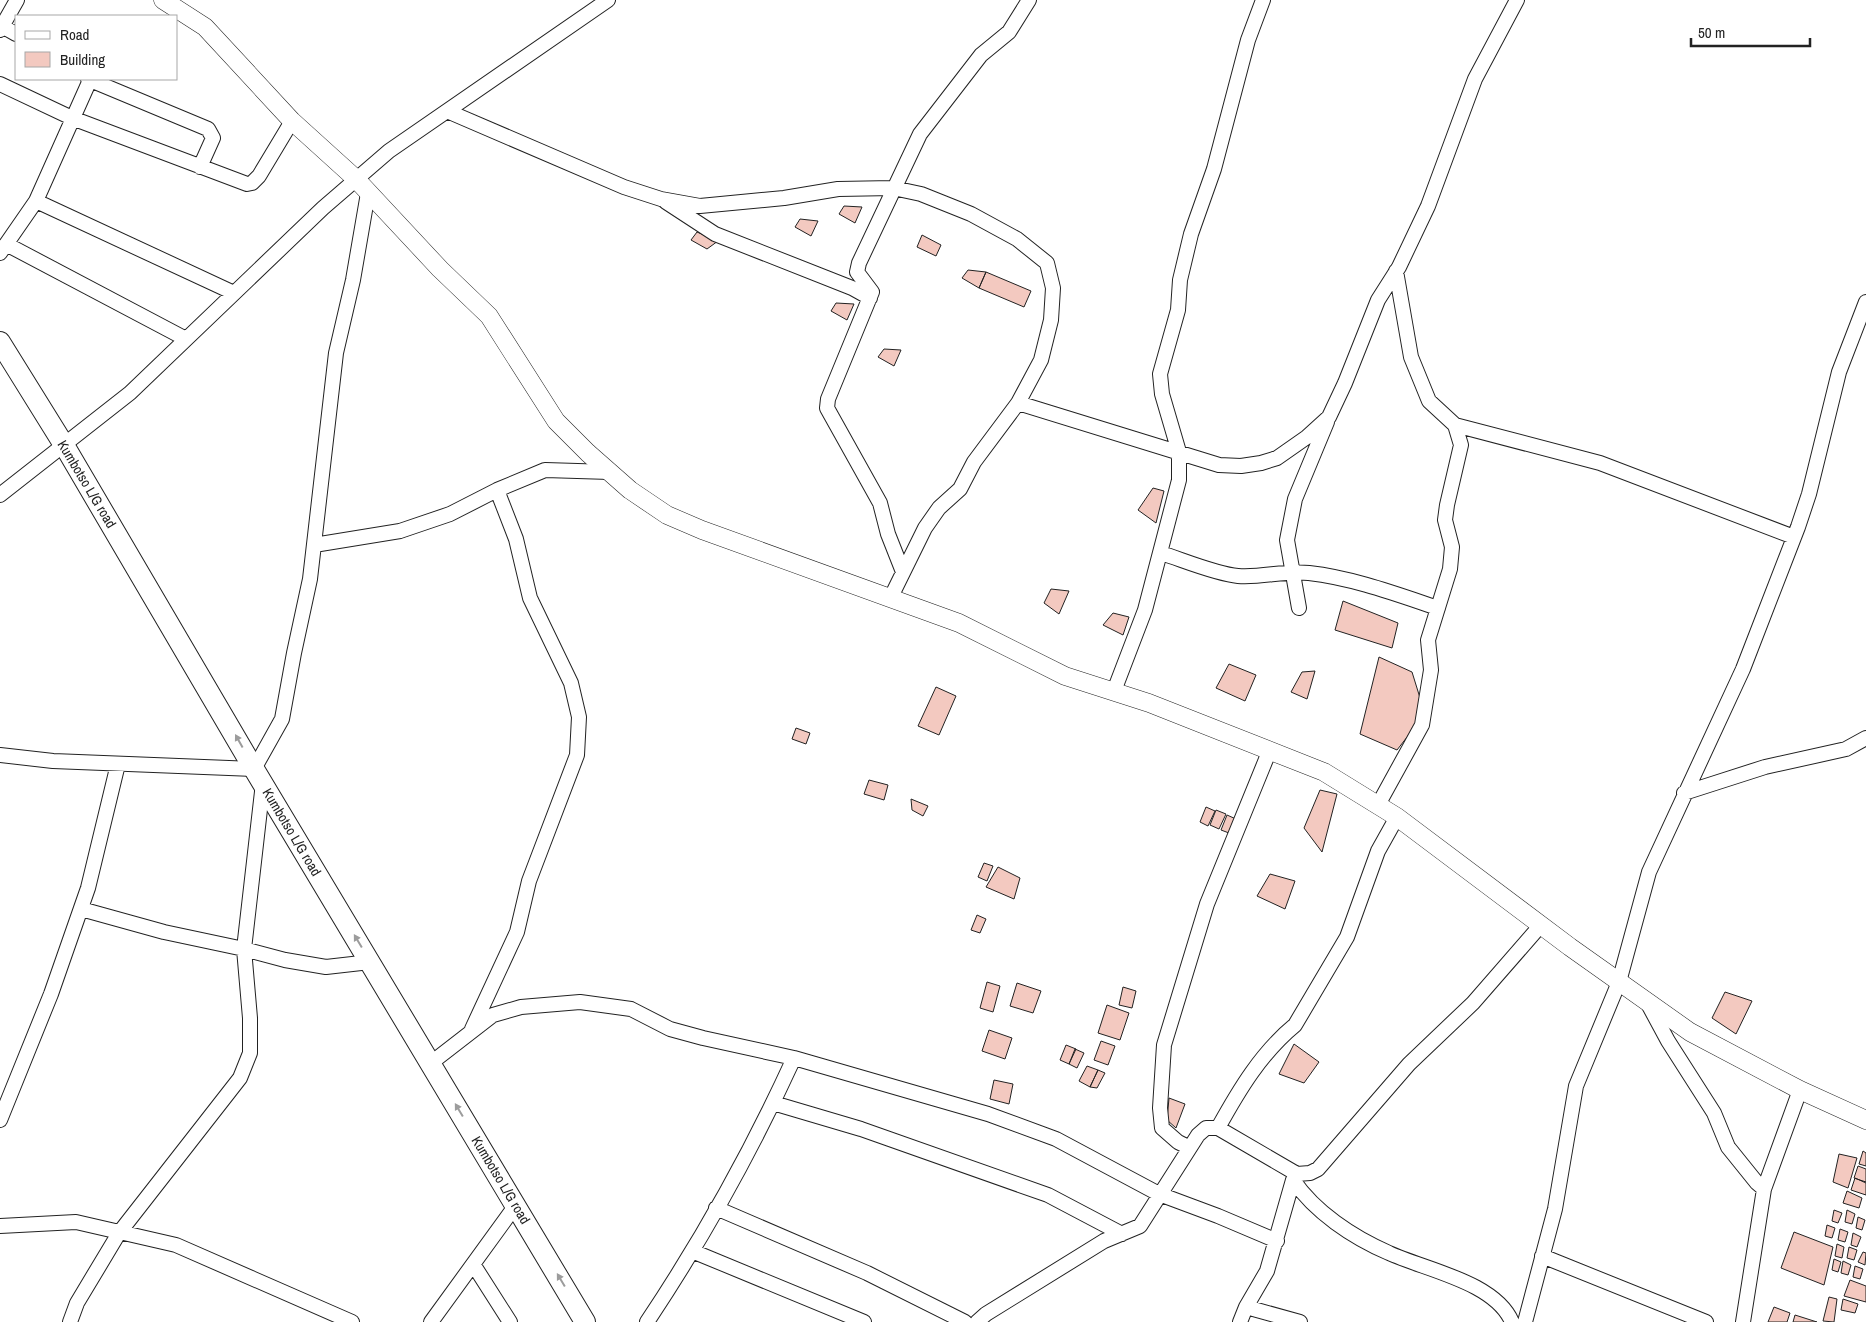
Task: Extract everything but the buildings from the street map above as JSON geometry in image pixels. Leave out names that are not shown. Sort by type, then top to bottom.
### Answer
[{"type":"main road","name":"Kumbotso L/G road","points":[[0,342],[64,445],[258,776],[585,1322]]},
{"type":"street","points":[[15,34],[1,28],[17,0]]},
{"type":"street","points":[[163,0],[205,27],[292,121],[356,179],[440,269],[489,316],[556,421],[630,490],[667,515],[702,530],[959,623],[1065,676],[1149,703],[1269,752],[1324,772],[1397,817],[1541,925],[1690,1032],[1800,1090],[1866,1120]]},
{"type":"street","points":[[0,495],[130,393],[356,179],[389,151],[608,0]]},
{"type":"street","points":[[903,572],[888,534],[880,503],[827,408],[828,399],[870,298],[872,288],[857,272],[893,188],[920,134],[981,55],[1009,32],[1028,0]]},
{"type":"street","points":[[1114,691],[1145,610],[1179,480],[1179,452],[1162,394],[1160,374],[1178,310],[1180,280],[1192,234],[1214,169],[1248,40],[1263,0]]},
{"type":"street","points":[[1299,608],[1287,540],[1295,499],[1378,300],[1396,271],[1428,206],[1475,79],[1517,0]]},
{"type":"street","points":[[186,340],[3,249],[36,201],[89,80],[208,129],[213,138],[200,166]]},
{"type":"street","points":[[0,84],[72,118],[246,184],[252,183],[292,121]]},
{"type":"street","points":[[447,111],[624,188],[661,199],[700,206],[784,198],[838,189],[893,188],[921,194],[971,214],[1017,239],[1047,263],[1053,288],[1051,320],[1041,360],[1018,403],[974,462],[960,488],[939,508],[924,528],[891,597]]},
{"type":"street","points":[[70,1322],[77,1303],[119,1233],[240,1078],[250,1053],[250,1018],[244,949],[258,776],[282,719],[310,580],[336,353],[354,280],[368,192]]},
{"type":"street","points":[[661,199],[715,234],[852,288],[870,298]]},
{"type":"street","points":[[36,201],[234,293]]},
{"type":"street","points":[[1396,271],[1411,357],[1428,401],[1455,425],[1600,463],[1794,537]]},
{"type":"street","points":[[1525,1322],[1555,1209],[1576,1086],[1619,982],[1649,872],[1743,669],[1810,494],[1839,372],[1866,302]]},
{"type":"street","points":[[1018,403],[1219,465],[1240,466],[1262,463],[1276,458],[1307,438],[1329,417]]},
{"type":"street","points":[[1378,805],[1422,724],[1431,670],[1428,640],[1450,562],[1452,547],[1445,520],[1461,445],[1455,425]]},
{"type":"street","points":[[314,545],[400,531],[450,514],[497,490],[545,470],[610,472]]},
{"type":"street","points":[[470,1032],[517,932],[529,881],[577,755],[579,717],[571,683],[530,598],[516,540],[497,490]]},
{"type":"street","points":[[1161,553],[1236,576],[1261,576],[1291,571],[1312,573],[1365,584],[1438,608]]},
{"type":"street","points":[[1684,793],[1765,767],[1846,749],[1866,738]]},
{"type":"street","points":[[1188,1148],[1162,1128],[1160,1108],[1164,1045],[1207,904],[1269,752]]},
{"type":"street","points":[[0,755],[52,761],[118,764],[258,776]]},
{"type":"street","points":[[0,1120],[51,994],[88,888],[118,764]]},
{"type":"street","points":[[1218,1128],[1242,1084],[1284,1034],[1295,1025],[1347,937],[1378,851],[1397,817]]},
{"type":"street","points":[[81,909],[164,932],[285,960],[326,967],[370,962]]},
{"type":"street","points":[[1295,1177],[1310,1173],[1318,1168],[1409,1064],[1473,1003],[1541,925]]},
{"type":"street","points":[[431,1063],[492,1015],[521,1007],[580,1002],[631,1009],[670,1029],[794,1058],[988,1114],[1056,1139],[1159,1194],[1277,1241]]},
{"type":"street","points":[[1647,1002],[1668,1041],[1714,1113],[1728,1147],[1764,1189]]},
{"type":"street","points":[[646,1322],[692,1251],[759,1133],[794,1058]]},
{"type":"street","points":[[1742,1322],[1764,1189],[1800,1090]]},
{"type":"street","points":[[773,1103],[862,1129],[1048,1195],[1122,1234]]},
{"type":"street","points":[[977,1322],[986,1314],[1096,1246],[1140,1226],[1198,1134],[1206,1128],[1218,1128],[1295,1177],[1304,1196],[1323,1214],[1387,1253],[1486,1291],[1508,1311],[1512,1322]]},
{"type":"street","points":[[1240,1322],[1246,1307],[1267,1271],[1295,1177]]},
{"type":"street","points":[[431,1322],[516,1205]]},
{"type":"street","points":[[716,1208],[867,1273],[965,1322]]},
{"type":"street","points":[[0,1226],[76,1222],[176,1245],[352,1322]]},
{"type":"street","points":[[692,1251],[864,1322]]},
{"type":"street","points":[[1542,1256],[1706,1322]]},
{"type":"street","points":[[473,1264],[503,1318]]},
{"type":"street","points":[[1246,1307],[1300,1322]]}]
